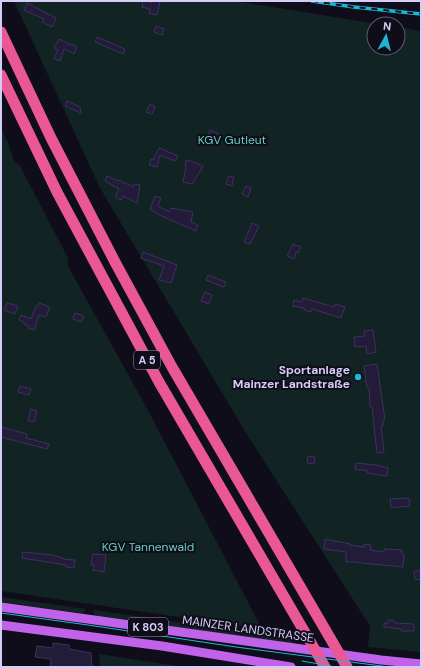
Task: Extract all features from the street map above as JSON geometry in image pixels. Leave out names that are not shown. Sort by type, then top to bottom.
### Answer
[{"type":"highway","name":"A 5","points":[[1,32],[55,145],[114,262],[172,367],[347,667]]},
{"type":"highway","name":"A 5","points":[[1,75],[57,192],[159,382],[325,667]]},
{"type":"main road","name":"MAINZER LANDSTRASSE","points":[[1,607],[421,664]]},
{"type":"main road","name":"K 803","points":[[1,625],[162,646],[291,667]]},
{"type":"green space","name":"KGV Gutleut","points":[[14,1],[235,1],[366,22],[366,56],[406,56],[406,28],[421,31],[421,652],[368,647],[370,626],[246,433],[100,188]]},
{"type":"green space","name":"KGV Tannenwald","points":[[1,128],[15,163],[19,164],[68,258],[68,266],[150,414],[262,629],[1,591]]},
{"type":"green space","points":[[1,597],[86,609],[84,613],[79,613],[1,602]]},
{"type":"green space","points":[[93,610],[287,638],[291,639],[294,644],[99,616],[95,615]]},
{"type":"green space","points":[[99,654],[183,667],[100,667]]},
{"type":"building","points":[[143,1],[160,2],[157,15],[149,13],[150,9],[142,7]]},
{"type":"building","points":[[27,3],[56,18],[52,27],[42,22],[44,19],[24,10]]},
{"type":"building","points":[[156,26],[164,29],[162,35],[154,32]]},
{"type":"building","points":[[97,37],[125,49],[123,54],[95,42]]},
{"type":"building","points":[[59,39],[77,47],[74,54],[64,49],[60,61],[54,59],[58,50],[54,48]]},
{"type":"building","points":[[67,101],[80,107],[81,113],[65,106]]},
{"type":"building","points":[[150,104],[155,107],[152,114],[146,112]]},
{"type":"building","points":[[210,130],[219,134],[216,139],[208,135]]},
{"type":"building","points":[[159,148],[178,156],[175,161],[160,155],[157,167],[149,165],[151,159],[153,160]]},
{"type":"building","points":[[186,160],[197,163],[203,167],[192,184],[183,182]]},
{"type":"building","points":[[107,176],[133,187],[134,184],[140,185],[137,203],[123,196],[121,200],[115,197],[119,189],[105,181]]},
{"type":"building","points":[[229,176],[234,177],[232,186],[226,184]]},
{"type":"building","points":[[246,186],[251,189],[248,197],[242,194]]},
{"type":"building","points":[[155,196],[161,198],[158,206],[169,212],[171,208],[193,212],[191,222],[198,225],[196,231],[151,210],[150,209]]},
{"type":"building","points":[[252,223],[259,226],[250,244],[244,242]]},
{"type":"building","points":[[293,244],[301,247],[298,253],[296,252],[294,259],[287,256]]},
{"type":"building","points":[[143,252],[177,265],[171,283],[159,280],[164,266],[141,258]]},
{"type":"building","points":[[208,275],[226,282],[224,287],[206,280]]},
{"type":"building","points":[[205,292],[212,295],[209,304],[201,301]]},
{"type":"building","points":[[303,298],[334,307],[335,304],[345,307],[341,318],[312,309],[311,312],[304,310],[304,308],[293,306],[294,300],[302,302]]},
{"type":"building","points":[[7,303],[18,306],[15,314],[4,310]]},
{"type":"building","points":[[39,303],[50,307],[46,317],[39,315],[34,330],[28,328],[29,326],[19,320],[21,315],[31,319],[36,306],[38,306]]},
{"type":"building","points":[[75,313],[84,316],[81,322],[73,319]]},
{"type":"building","points":[[373,330],[376,352],[367,354],[366,346],[355,347],[354,337],[365,336],[364,331]]},
{"type":"building","points":[[377,364],[385,420],[383,420],[383,426],[381,426],[384,452],[377,453],[372,407],[370,407],[369,388],[367,388],[364,366]]},
{"type":"building","points":[[20,386],[31,389],[29,395],[18,392]]},
{"type":"building","points":[[31,409],[37,411],[34,422],[28,421]]},
{"type":"building","points":[[1,427],[27,434],[26,438],[49,444],[47,449],[1,437]]},
{"type":"building","points":[[308,456],[315,457],[314,464],[307,463]]},
{"type":"building","points":[[356,463],[388,468],[387,476],[367,473],[368,471],[355,469]]},
{"type":"building","points":[[409,498],[410,506],[391,508],[390,499]]},
{"type":"building","points":[[325,539],[364,547],[364,544],[371,545],[370,550],[384,552],[384,549],[402,550],[402,554],[404,554],[403,567],[346,562],[346,552],[324,549]]},
{"type":"building","points":[[23,552],[52,555],[63,559],[75,560],[74,568],[66,567],[66,565],[22,558]]},
{"type":"building","points":[[93,554],[106,555],[104,572],[93,570],[94,565],[91,565]]},
{"type":"building","points":[[420,570],[421,579],[415,580],[414,572]]},
{"type":"building","points":[[389,620],[395,621],[395,623],[414,624],[414,631],[401,631],[401,629],[384,627],[384,623],[388,623]]},
{"type":"building","points":[[53,643],[69,645],[69,649],[91,653],[92,667],[50,667],[51,659],[35,657],[37,646],[53,648]]},
{"type":"tram line","points":[[1,613],[236,647],[389,667]]},
{"type":"tram line","points":[[302,661],[336,667]]},
{"type":"railway","points":[[312,1],[421,14]]},
{"type":"place","name":"Sportanlage Mainzer Landstraße","points":[[358,377]]}]
